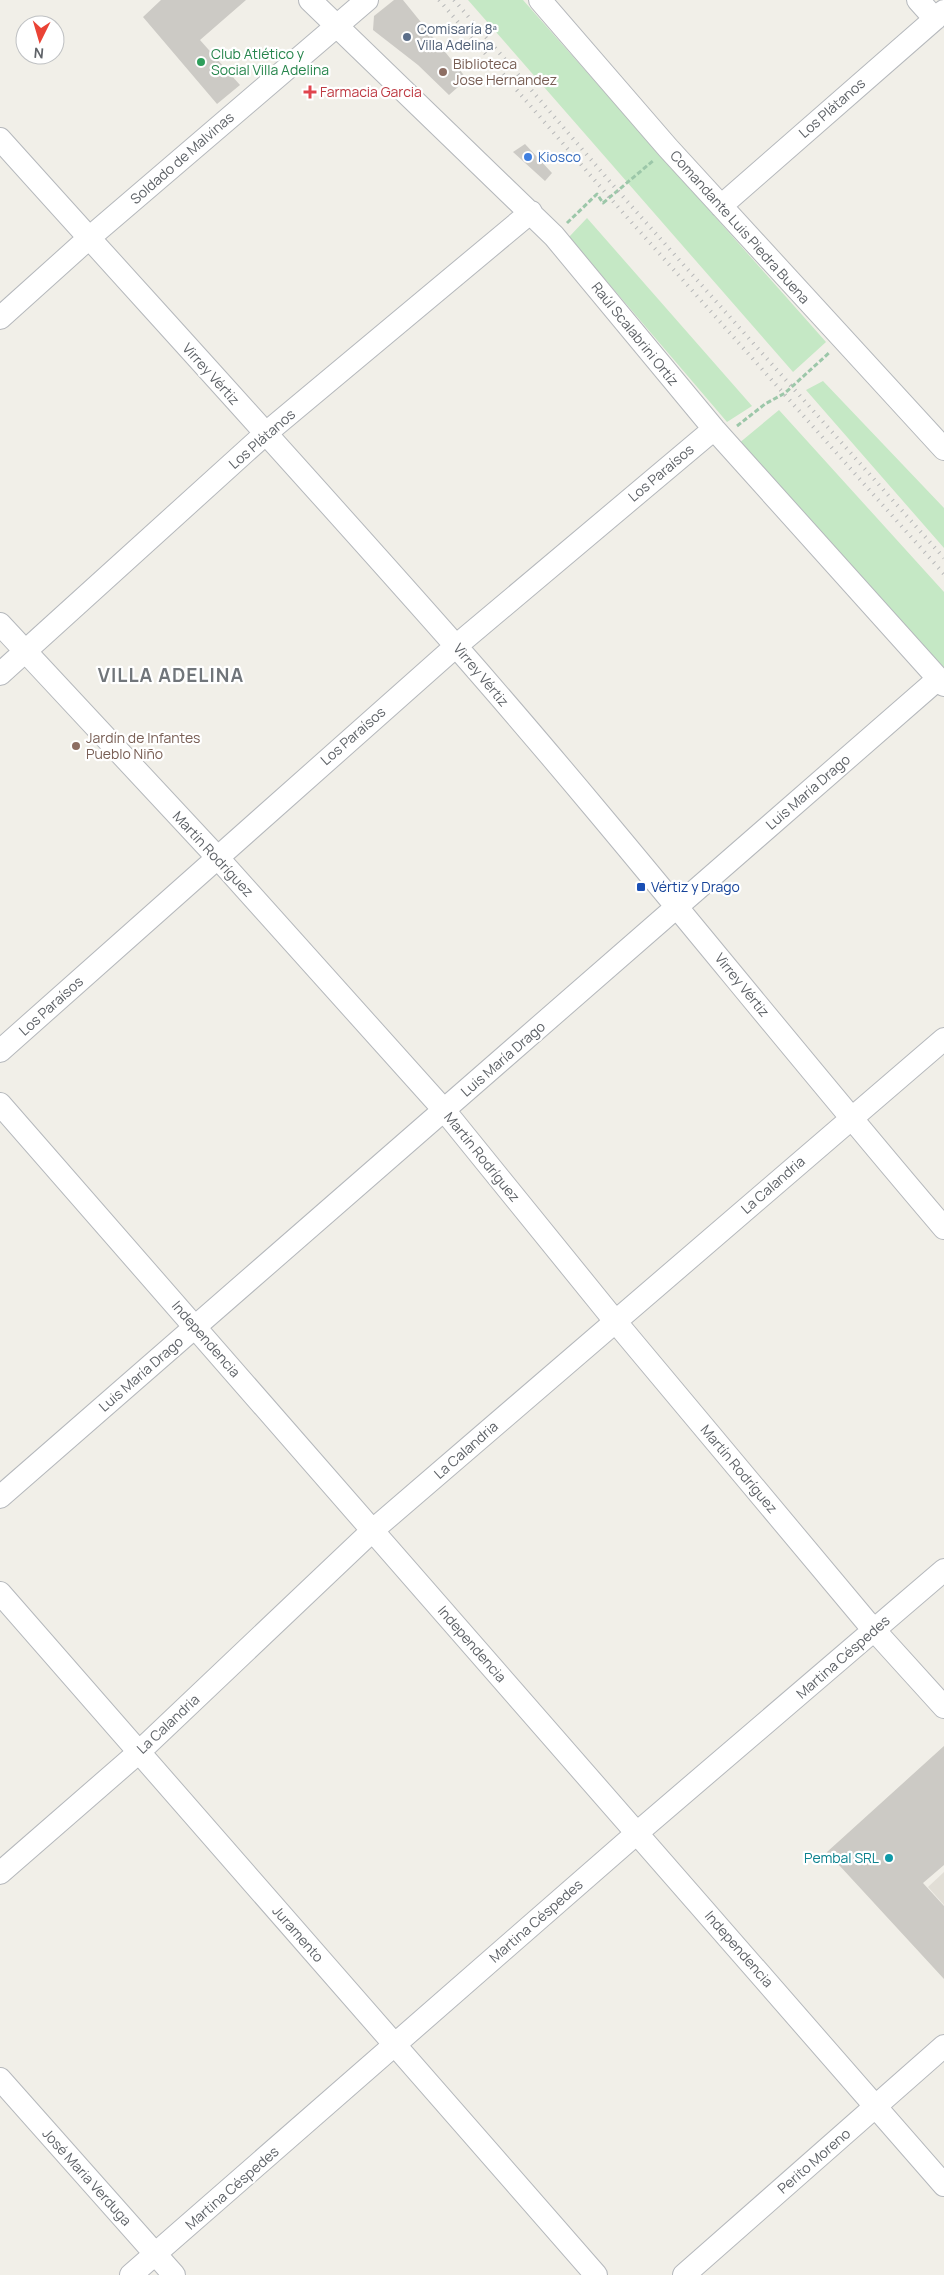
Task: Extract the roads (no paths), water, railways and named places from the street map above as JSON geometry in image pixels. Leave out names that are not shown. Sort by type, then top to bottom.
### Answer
[{"type":"street","name":"Raúl Scalabrini Ortíz","points":[[310,0],[554,236],[718,434],[941,682]]},
{"type":"street","points":[[318,0],[326,10],[345,16],[361,5]]},
{"type":"street","name":"Comandante Luis Piedra Buena","points":[[540,0],[668,148],[944,449]]},
{"type":"street","points":[[918,0],[939,15]]},
{"type":"street","name":"Soldado de Malvinas","points":[[0,318],[89,238],[361,5]]},
{"type":"street","name":"Los Plátanos","points":[[721,206],[939,15]]},
{"type":"street","name":"Virrey Vértiz","points":[[0,139],[456,646],[677,907],[944,1228]]},
{"type":"street","name":"Los Plátanos","points":[[0,674],[266,434],[531,212]]},
{"type":"street","name":"Los Paraísos","points":[[0,1051],[456,646],[718,434]]},
{"type":"street","name":"Martín Rodríguez","points":[[0,624],[217,857],[444,1110],[615,1321],[874,1630],[944,1707]]},
{"type":"street","name":"Luis María Drago","points":[[0,1497],[677,907],[941,682]]},
{"type":"street","name":"La Calandria","points":[[0,1873],[139,1752],[373,1530],[944,1039]]},
{"type":"street","name":"Independencia","points":[[0,1104],[944,2185]]},
{"type":"street","name":"Martina Céspedes","points":[[131,2275],[637,1832],[944,1570]]},
{"type":"street","name":"Juramento","points":[[0,1593],[596,2275]]},
{"type":"street","name":"Perito Moreno","points":[[684,2275],[944,2046]]},
{"type":"street","name":"José Maria Verduga","points":[[0,2079],[174,2275]]},
{"type":"railway","points":[[439,0],[610,198],[944,574]]},
{"type":"railway","points":[[454,0],[618,191],[944,558]]},
{"type":"place","name":"Comisaría 8ª Villa Adelina","points":[[407,37]]},
{"type":"place","name":"Club Atlético y Social Villa Adelina","points":[[201,62]]},
{"type":"place","name":"Biblioteca Jose Hernandez","points":[[443,72]]},
{"type":"place","name":"Farmacia Garcia","points":[[310,92]]},
{"type":"place","name":"Kiosco","points":[[528,157]]},
{"type":"place","name":"Jardín de Infantes Pueblo Niño","points":[[76,746]]},
{"type":"place","name":"Vértiz y Drago","points":[[641,887]]},
{"type":"place","name":"Pembal SRL","points":[[889,1858]]},
{"type":"district","name":"VILLA ADELINA","points":[[171,675]]}]
